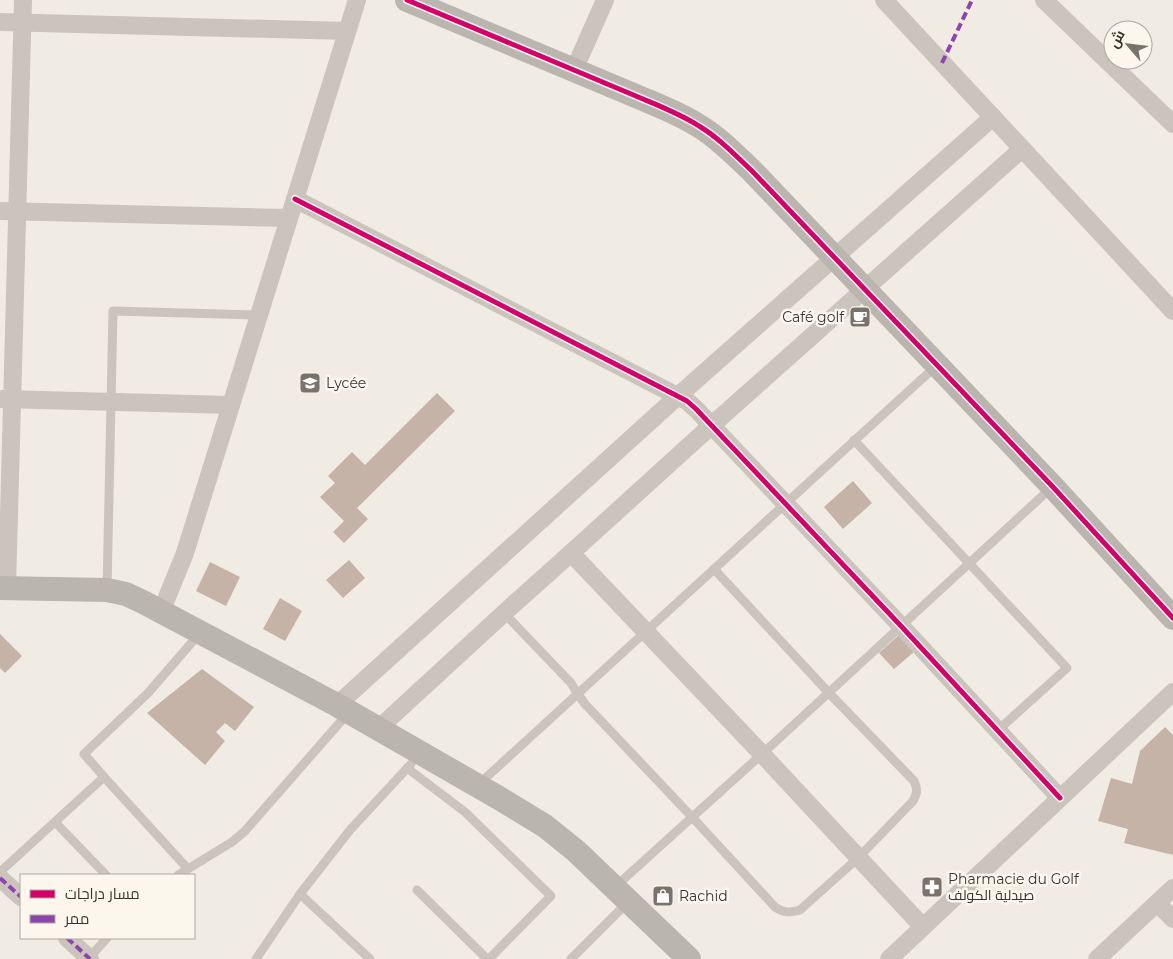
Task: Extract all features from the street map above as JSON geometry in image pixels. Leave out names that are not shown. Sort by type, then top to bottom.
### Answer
[{"type":"street","points":[[23,0],[8,211],[4,588],[107,590],[126,594],[343,708],[378,729],[414,761],[477,786],[545,826],[576,851],[622,894],[686,958]]},
{"type":"street","points":[[161,612],[186,553],[288,218],[357,0]]},
{"type":"street","points":[[407,0],[643,99],[698,125],[725,145],[937,364],[1173,618]]},
{"type":"street","points":[[574,70],[605,0]]},
{"type":"street","points":[[884,0],[1173,311]]},
{"type":"street","points":[[1044,0],[1173,124]]},
{"type":"street","points":[[0,22],[347,30]]},
{"type":"street","points":[[343,708],[678,396],[993,118]]},
{"type":"street","points":[[378,729],[712,425],[1022,149]]},
{"type":"street","points":[[295,199],[687,401],[712,425],[901,626],[1060,798]]},
{"type":"street","points":[[8,211],[288,218]]},
{"type":"street","points":[[6,399],[231,405]]},
{"type":"street","points":[[571,554],[923,926]]},
{"type":"street","points":[[888,959],[1173,692]]},
{"type":"street","points":[[2,881],[20,896]]},
{"type":"street","points":[[1097,959],[1173,888]]},
{"type":"street","points":[[1157,903],[1173,919]]},
{"type":"street","points":[[67,939],[90,958]]},
{"type":"lane","points":[[107,590],[113,311],[259,315]]},
{"type":"lane","points":[[477,786],[937,364]]},
{"type":"lane","points":[[854,440],[1067,668],[997,731]]},
{"type":"lane","points":[[571,959],[622,894],[692,817],[1052,487]]},
{"type":"lane","points":[[504,613],[571,684],[576,694],[774,907],[782,912],[791,913],[800,910],[858,858],[913,801],[917,788],[914,781],[714,569]]},
{"type":"lane","points":[[188,869],[84,754],[148,692],[201,632]]},
{"type":"lane","points":[[180,874],[232,842],[245,831],[343,708]]},
{"type":"lane","points":[[256,959],[300,894],[350,830],[414,761],[551,896],[488,959],[417,890]]},
{"type":"lane","points":[[2,881],[55,822],[104,777]]},
{"type":"lane","points":[[55,822],[105,874]]},
{"type":"lane","points":[[300,894],[370,959]]},
{"type":"lane","points":[[90,958],[107,939]]},
{"type":"building","points":[[437,393],[455,411],[357,508],[368,519],[344,543],[333,532],[344,521],[320,497],[335,483],[328,476],[352,452],[365,465]]},
{"type":"building","points":[[853,481],[872,503],[843,529],[824,507]]},
{"type":"building","points":[[349,560],[365,578],[343,598],[326,580]]},
{"type":"building","points":[[210,562],[240,577],[226,606],[196,591]]},
{"type":"building","points":[[280,598],[302,611],[285,641],[263,629]]},
{"type":"building","points":[[0,634],[22,656],[5,673],[0,668]]},
{"type":"building","points":[[900,634],[915,651],[894,669],[879,653]]},
{"type":"building","points":[[202,669],[254,707],[235,731],[225,723],[216,732],[225,741],[205,765],[147,713]]},
{"type":"building","points":[[1165,727],[1173,735],[1173,855],[1124,843],[1128,829],[1098,821],[1111,778],[1132,784],[1140,751]]},
{"type":"marked path","points":[[942,63],[972,0]]},
{"type":"marked path","points":[[0,878],[20,896]]},
{"type":"marked path","points":[[68,939],[90,959]]},
{"type":"cycle path","points":[[407,0],[665,108],[692,122],[727,147],[1053,487],[1173,618]]},
{"type":"cycle path","points":[[295,199],[687,401],[901,626],[1060,798]]},
{"type":"place","name":"Café golf","points":[[860,317]]},
{"type":"place","name":"Lycée","points":[[310,383]]},
{"type":"place","name":"Pharmacie du Golf صيدلية الكولف","points":[[932,887]]},
{"type":"place","name":"Rachid","points":[[663,896]]}]
